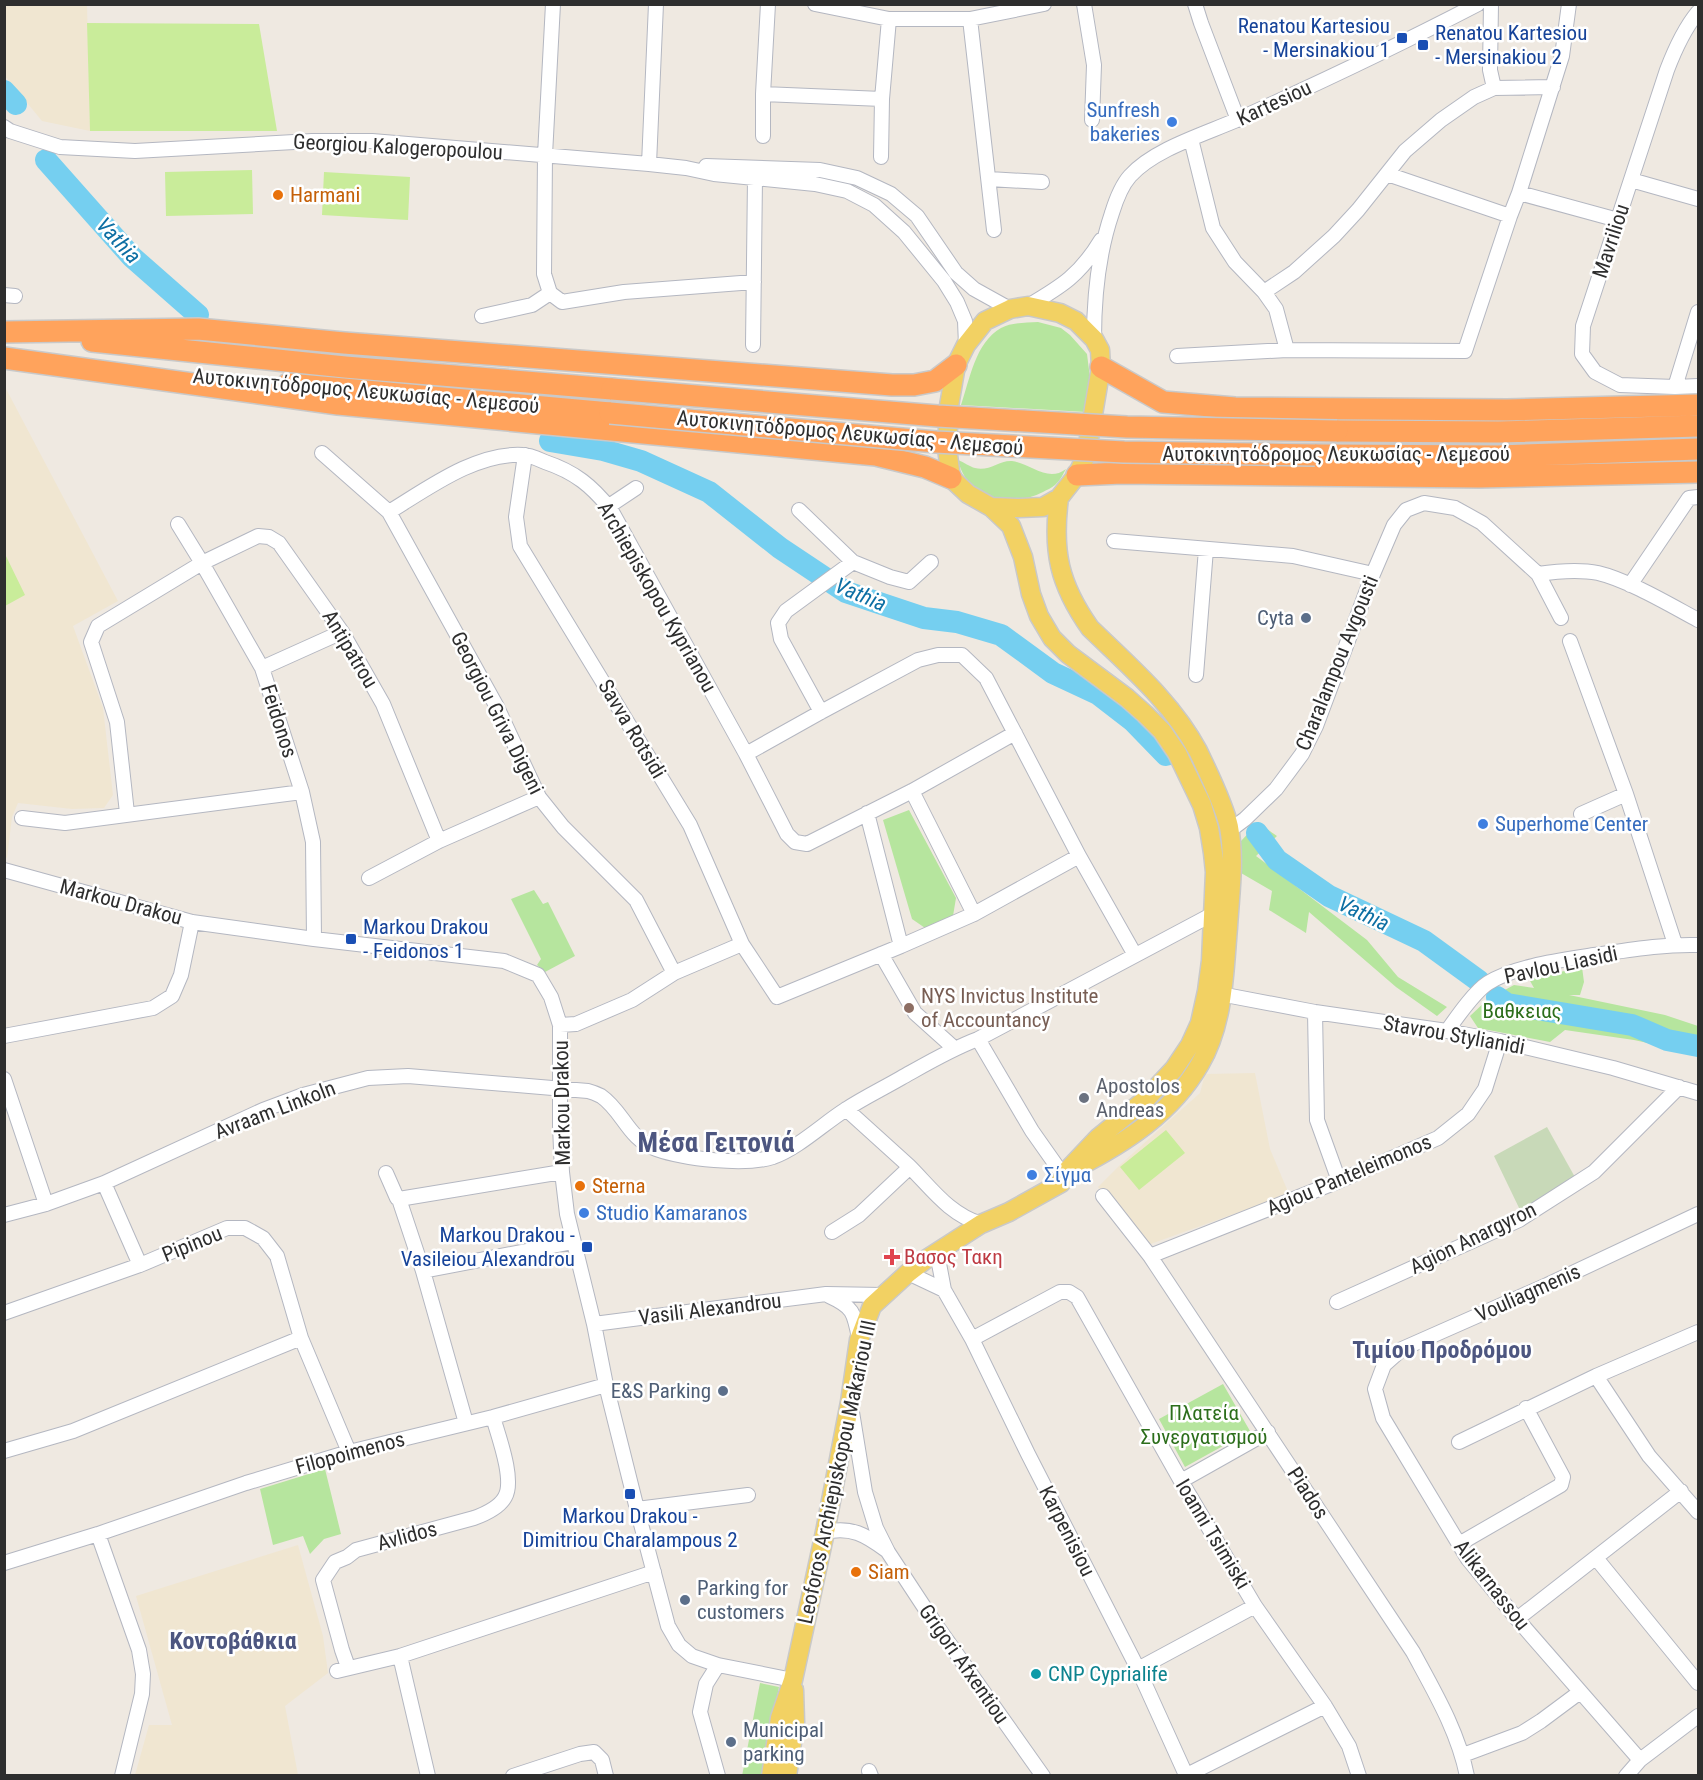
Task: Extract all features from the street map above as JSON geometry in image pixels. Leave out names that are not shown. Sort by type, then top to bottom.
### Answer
[{"type":"highway","points":[[4,332],[198,329],[356,344],[892,385],[915,385],[935,381],[956,365]]},
{"type":"highway","name":"Αυτοκινητόδρομος Λευκωσίας - Λεμεσού","points":[[4,332],[333,366],[938,416],[1127,427],[1499,432],[1698,426]]},
{"type":"highway","points":[[4,358],[338,404],[876,454],[925,467],[951,478]]},
{"type":"highway","name":"Αυτοκινητόδρομος Λευκωσίας - Λεμεσού","points":[[4,358],[948,443],[1124,453],[1498,456],[1698,449]]},
{"type":"highway","points":[[1101,367],[1163,402],[1235,408],[1508,410],[1698,405]]},
{"type":"highway","points":[[1077,475],[1134,473],[1479,477],[1698,472]]},
{"type":"main road","points":[[1028,306],[1060,313],[1076,321],[1094,339],[1100,350],[1101,367],[1086,456],[1077,475],[1059,498],[1043,507],[990,507],[968,494],[951,478],[946,448],[956,365],[966,345],[985,321],[1010,309],[1028,306]]},
{"type":"main road","name":"Leoforos Archiepiskopou Makariou III","points":[[1059,498],[1056,543],[1059,567],[1067,588],[1090,628],[1163,700],[1181,722],[1198,751],[1220,801],[1229,831],[1232,879],[1215,993]]},
{"type":"main road","name":"Leoforos Archiepiskopou Makariou III","points":[[771,1776],[780,1718],[794,1680],[825,1532],[860,1340],[872,1306],[908,1273],[987,1221],[1023,1193],[1053,1176],[1063,1175],[1115,1148],[1155,1118],[1180,1092],[1201,1063],[1216,1024],[1211,961],[1215,872],[1209,828],[1202,805],[1177,753],[1162,731],[1127,698],[1068,654],[1052,638],[1039,616],[1031,594],[1023,557],[1011,526],[990,507]]},
{"type":"main road","name":"Leoforos Archiepiskopou Makariou III","points":[[787,1776],[795,1722],[794,1680]]},
{"type":"street","points":[[553,4],[545,155],[544,274],[550,293],[562,302],[624,292],[754,282]]},
{"type":"street","points":[[649,164],[656,4]]},
{"type":"street","points":[[763,136],[768,4]]},
{"type":"street","points":[[815,4],[889,19],[970,19],[1044,4]]},
{"type":"street","points":[[1084,4],[1094,65],[1092,120]]},
{"type":"street","points":[[1195,4],[1238,120]]},
{"type":"street","name":"Kartesiou","points":[[1094,339],[1095,286],[1105,234],[1118,195],[1129,177],[1144,163],[1191,139],[1238,120],[1410,39],[1478,4]]},
{"type":"street","points":[[1491,4],[1490,70],[1494,88]]},
{"type":"street","points":[[1177,356],[1287,350],[1465,351],[1553,87],[1562,56],[1569,4]]},
{"type":"street","name":"Mavriliou","points":[[1698,12],[1676,46],[1667,70],[1583,326],[1582,354],[1595,372],[1620,385],[1698,386]]},
{"type":"street","points":[[881,157],[882,99],[889,19]]},
{"type":"street","points":[[970,19],[994,230]]},
{"type":"street","points":[[1264,292],[1294,272],[1334,236],[1405,151],[1441,120],[1474,97],[1494,88],[1553,87]]},
{"type":"street","points":[[763,94],[882,99]]},
{"type":"street","name":"Georgiou Kalogeropoulou","points":[[6,131],[60,147],[135,151],[312,141],[372,141],[686,168]]},
{"type":"street","points":[[1191,139],[1213,228],[1235,262],[1264,292],[1276,309],[1287,350]]},
{"type":"street","points":[[686,168],[713,165],[820,170],[857,178],[891,194],[900,201],[917,216],[956,273],[974,289],[1010,309]]},
{"type":"street","points":[[686,168],[714,174],[815,184],[847,191],[874,205],[904,232],[944,281],[965,321],[966,345]]},
{"type":"street","points":[[1387,174],[1510,216]]},
{"type":"street","points":[[753,345],[755,178]]},
{"type":"street","points":[[989,179],[1042,182]]},
{"type":"street","points":[[1631,180],[1698,199]]},
{"type":"street","points":[[1519,193],[1618,220]]},
{"type":"street","name":"Kartesiou","points":[[1028,306],[1075,275],[1105,234]]},
{"type":"street","points":[[482,316],[532,305],[550,293]]},
{"type":"street","points":[[1675,387],[1698,312]]},
{"type":"street","name":"Georgiou Griva Digeni","points":[[322,453],[389,512],[497,707],[539,796],[563,827],[636,900],[674,973]]},
{"type":"street","name":"Archiepiskopou Kyprianou","points":[[389,512],[459,470],[500,456],[525,455],[559,466],[591,486],[609,506],[746,754],[787,834],[795,842],[807,844],[867,813]]},
{"type":"street","name":"Savva Rotsidi","points":[[525,455],[516,518],[520,546],[690,825],[742,944],[777,997],[881,954]]},
{"type":"street","points":[[609,506],[636,488]]},
{"type":"street","points":[[1630,585],[1689,498],[1698,497]]},
{"type":"street","name":"Charalampou Avgousti","points":[[1229,831],[1276,789],[1302,754],[1316,726],[1373,574],[1394,525],[1406,510],[1424,503],[1455,508],[1482,523],[1538,574]]},
{"type":"street","points":[[799,510],[853,562],[890,577],[909,582],[931,562]]},
{"type":"street","name":"Feidonos","points":[[178,524],[262,668],[302,792],[313,842],[314,939]]},
{"type":"street","name":"Antipatrou","points":[[127,813],[117,722],[91,642],[98,626],[202,563],[258,536],[268,537],[279,543],[342,632],[383,704],[439,841]]},
{"type":"street","points":[[1114,541],[1293,556],[1373,574]]},
{"type":"street","points":[[1196,675],[1206,549]]},
{"type":"street","points":[[821,712],[781,639],[778,623],[786,611],[853,562]]},
{"type":"street","points":[[1562,618],[1538,574],[1563,570],[1598,573],[1630,585],[1698,620]]},
{"type":"street","points":[[262,668],[342,632]]},
{"type":"street","points":[[1570,641],[1626,795],[1675,944]]},
{"type":"street","points":[[746,754],[918,660],[939,655],[962,655],[986,678],[1079,856],[1134,955]]},
{"type":"street","points":[[901,946],[867,813],[1015,734]]},
{"type":"street","points":[[912,790],[974,914]]},
{"type":"street","points":[[22,818],[65,823],[127,813],[302,792]]},
{"type":"street","points":[[1581,814],[1626,795]]},
{"type":"street","points":[[369,878],[439,841],[539,796]]},
{"type":"street","points":[[954,1048],[915,1013],[881,954],[974,914],[1079,856]]},
{"type":"street","name":"Markou Drakou","points":[[4,870],[192,922],[504,961],[538,975],[551,996],[560,1025],[562,1172],[567,1214],[594,1324],[606,1385],[668,1626],[679,1645],[692,1656],[718,1665],[794,1680]]},
{"type":"street","name":"Avraam Linkoln","points":[[4,1215],[46,1204],[104,1183],[263,1110],[303,1095],[368,1078],[408,1076],[588,1090],[601,1097],[612,1107],[632,1134],[655,1149],[719,1160],[754,1161],[774,1156],[790,1148],[846,1109],[954,1048],[978,1039],[1212,914]]},
{"type":"street","points":[[4,1036],[153,1008],[172,996],[182,975],[192,922]]},
{"type":"street","points":[[560,1025],[576,1024],[632,1000],[674,973],[742,944]]},
{"type":"street","name":"Pavlou Liasidi","points":[[1447,1031],[1481,989],[1502,975],[1566,960],[1675,944],[1698,945]]},
{"type":"street","name":"Stavrou Stylianidi","points":[[1215,993],[1315,1012],[1500,1041],[1613,1068],[1698,1093]]},
{"type":"street","points":[[1315,1012],[1317,1120],[1339,1181]]},
{"type":"street","points":[[978,1039],[1032,1131],[1063,1175]]},
{"type":"street","name":"Agiou Panteleimonos","points":[[1150,1256],[1339,1181],[1438,1138],[1468,1114],[1485,1089],[1500,1041]]},
{"type":"street","points":[[4,1079],[46,1204]]},
{"type":"street","name":"Agion Anargyron","points":[[1337,1302],[1518,1220],[1594,1172],[1679,1088]]},
{"type":"street","points":[[846,1109],[910,1167],[943,1202],[965,1219],[987,1221]]},
{"type":"street","points":[[832,1232],[859,1215],[910,1167]]},
{"type":"street","points":[[399,1199],[562,1172]]},
{"type":"street","points":[[386,1173],[399,1199],[423,1271],[466,1423]]},
{"type":"street","points":[[104,1183],[140,1265]]},
{"type":"street","name":"Piados","points":[[1103,1196],[1150,1256],[1413,1652],[1439,1700],[1463,1755],[1467,1776]]},
{"type":"street","name":"Vouliagmenis","points":[[1375,1389],[1384,1365],[1402,1349],[1698,1214]]},
{"type":"street","name":"Pipinou","points":[[4,1313],[140,1265],[227,1228],[245,1228],[263,1238],[277,1256],[301,1338],[349,1452]]},
{"type":"street","points":[[423,1271],[573,1242]]},
{"type":"street","name":"Karpenisiou","points":[[937,1253],[944,1290],[972,1339],[1138,1669],[1186,1775]]},
{"type":"street","points":[[908,1273],[944,1290]]},
{"type":"street","name":"Ioanni Tsimiski","points":[[972,1339],[1060,1292],[1069,1292],[1077,1297],[1255,1606],[1325,1706],[1349,1746],[1359,1776]]},
{"type":"street","points":[[826,1294],[846,1304],[856,1320],[860,1340]]},
{"type":"street","name":"Vasili Alexandrou","points":[[594,1324],[826,1294],[882,1295]]},
{"type":"street","points":[[1459,1442],[1526,1408],[1698,1332]]},
{"type":"street","points":[[4,1451],[73,1431],[301,1338]]},
{"type":"street","points":[[1596,1376],[1649,1456],[1698,1512]]},
{"type":"street","name":"Filopoimenos","points":[[4,1563],[98,1534],[246,1483],[349,1452],[493,1417],[606,1385]]},
{"type":"street","name":"Alikarnassou","points":[[1375,1389],[1383,1418],[1468,1558],[1516,1618],[1640,1760]]},
{"type":"street","name":"Grigori Afxentiou","points":[[850,1402],[865,1492],[876,1528],[888,1552],[934,1622],[1043,1776]]},
{"type":"street","points":[[1459,1544],[1561,1485],[1563,1477],[1526,1408]]},
{"type":"street","name":"Avlidos","points":[[400,1656],[343,1669],[342,1650],[323,1580],[335,1562],[356,1550],[474,1518],[491,1511],[506,1496],[509,1475],[493,1417]]},
{"type":"street","points":[[1181,1481],[1268,1432]]},
{"type":"street","points":[[1516,1618],[1681,1491]]},
{"type":"street","points":[[637,1509],[748,1495]]},
{"type":"street","name":"Grigori Afxentiou","points":[[825,1532],[839,1528],[853,1532],[868,1538],[888,1552]]},
{"type":"street","points":[[98,1534],[139,1650],[143,1674],[142,1694],[122,1776]]},
{"type":"street","points":[[1596,1558],[1698,1683]]},
{"type":"street","points":[[429,1776],[400,1656],[654,1572]]},
{"type":"street","points":[[1138,1669],[1255,1606]]},
{"type":"street","points":[[718,1665],[706,1684],[700,1712],[718,1776]]},
{"type":"street","points":[[1463,1755],[1522,1733],[1580,1692]]},
{"type":"street","points":[[1186,1775],[1325,1706]]},
{"type":"street","points":[[1626,1776],[1640,1760],[1698,1716]]},
{"type":"street","points":[[515,1775],[580,1754],[594,1752],[602,1760],[606,1776]]},
{"type":"shaded area","points":[[4,5],[87,5],[90,131],[42,121],[5,76]]},
{"type":"shaded area","points":[[4,385],[118,601],[73,626],[103,708],[113,795],[104,808],[72,809],[18,803],[12,817],[7,858],[4,856]]},
{"type":"shaded area","points":[[1255,1073],[1270,1149],[1289,1194],[1145,1246],[1098,1187],[1200,1093],[1205,1074]]},
{"type":"shaded area","points":[[298,1545],[323,1636],[328,1673],[285,1706],[298,1775],[135,1775],[149,1725],[172,1725],[136,1596]]},
{"type":"green space","points":[[87,23],[259,24],[277,131],[90,131]]},
{"type":"green space","points":[[252,170],[253,214],[166,216],[165,172]]},
{"type":"green space","points":[[324,172],[410,177],[408,220],[322,215]]},
{"type":"green space","points":[[1038,322],[1061,328],[1087,354],[1092,394],[1086,412],[961,405],[979,352],[992,335],[1010,325]]},
{"type":"green space","points":[[958,460],[980,469],[1012,461],[1046,473],[1059,473],[1066,469],[1057,483],[1043,492],[1017,500],[1004,500],[980,492],[970,484]]},
{"type":"green space","points":[[5,554],[25,595],[4,606]]},
{"type":"green space","points":[[909,810],[956,898],[953,916],[928,930],[912,919],[883,820]]},
{"type":"green space","name":"Βαθκειας","points":[[1258,823],[1277,836],[1256,856],[1367,940],[1398,977],[1447,1007],[1437,1016],[1396,987],[1309,912],[1306,933],[1269,910],[1272,891],[1241,873],[1241,841]]},
{"type":"green space","points":[[534,890],[543,904],[548,902],[575,956],[545,972],[537,965],[541,959],[511,899]]},
{"type":"green space","name":"Βαθκειας","points":[[1582,967],[1584,982],[1580,995],[1569,995],[1665,1015],[1698,1026],[1698,1054],[1634,1040],[1565,1030],[1550,1042],[1478,1028],[1470,1016],[1488,999],[1514,985],[1534,988],[1529,979]]},
{"type":"green space","points":[[1547,1127],[1576,1179],[1521,1212],[1494,1156]]},
{"type":"green space","points":[[1166,1130],[1185,1153],[1139,1190],[1120,1167]]},
{"type":"green space","name":"Πλατεία Συνεργατισμού","points":[[1223,1384],[1250,1431],[1185,1467],[1159,1419]]},
{"type":"green space","points":[[325,1469],[341,1534],[324,1539],[310,1554],[303,1536],[273,1545],[260,1489]]},
{"type":"green space","points":[[760,1683],[779,1687],[762,1775],[742,1776]]},
{"type":"waterway","name":"Vathia","points":[[4,91],[16,104]]},
{"type":"waterway","name":"Vathia","points":[[46,160],[132,257],[198,315]]},
{"type":"waterway","name":"Vathia","points":[[550,441],[603,450],[641,461],[709,492],[780,548],[846,592],[924,618],[957,622],[1001,635],[1053,673],[1098,694],[1133,721],[1166,755]]},
{"type":"waterway","name":"Vathia","points":[[1257,833],[1277,860],[1329,896],[1424,941],[1479,981]]},
{"type":"waterway","name":"Vathia","points":[[1497,997],[1507,1004],[1632,1025],[1667,1040],[1698,1046]]},
{"type":"place","name":"Renatou Kartesiou - Mersinakiou 1","points":[[1402,38]]},
{"type":"place","name":"Renatou Kartesiou - Mersinakiou 2","points":[[1423,45]]},
{"type":"place","name":"Sunfresh bakeries","points":[[1172,122]]},
{"type":"place","name":"Harmani","points":[[278,195]]},
{"type":"place","name":"Cyta","points":[[1306,618]]},
{"type":"place","name":"Superhome Center","points":[[1483,824]]},
{"type":"place","name":"Markou Drakou - Feidonos 1","points":[[351,939]]},
{"type":"place","name":"NYS Invictus Institute of Accountancy","points":[[909,1008]]},
{"type":"place","name":"Apostolos Andreas","points":[[1084,1098]]},
{"type":"place","name":"Σίγμα","points":[[1032,1175]]},
{"type":"place","name":"Sterna","points":[[580,1186]]},
{"type":"place","name":"Studio Kamaranos","points":[[584,1213]]},
{"type":"place","name":"Markou Drakou - Vasileiou Alexandrou","points":[[587,1247]]},
{"type":"place","name":"Βασος Τακη","points":[[892,1257]]},
{"type":"place","name":"E&S Parking","points":[[723,1391]]},
{"type":"place","name":"Markou Drakou - Dimitriou Charalampous 2","points":[[630,1494]]},
{"type":"place","name":"Siam","points":[[856,1572]]},
{"type":"place","name":"Parking for customers","points":[[685,1600]]},
{"type":"place","name":"CNP Cyprialife","points":[[1036,1674]]},
{"type":"place","name":"Municipal parking","points":[[731,1742]]},
{"type":"district","name":"Μέσα Γειτονιά","points":[[716,1143]]},
{"type":"district","name":"Τιμίου Προδρόμου","points":[[1442,1350]]},
{"type":"district","name":"Κοντοβάθκια","points":[[233,1641]]}]
